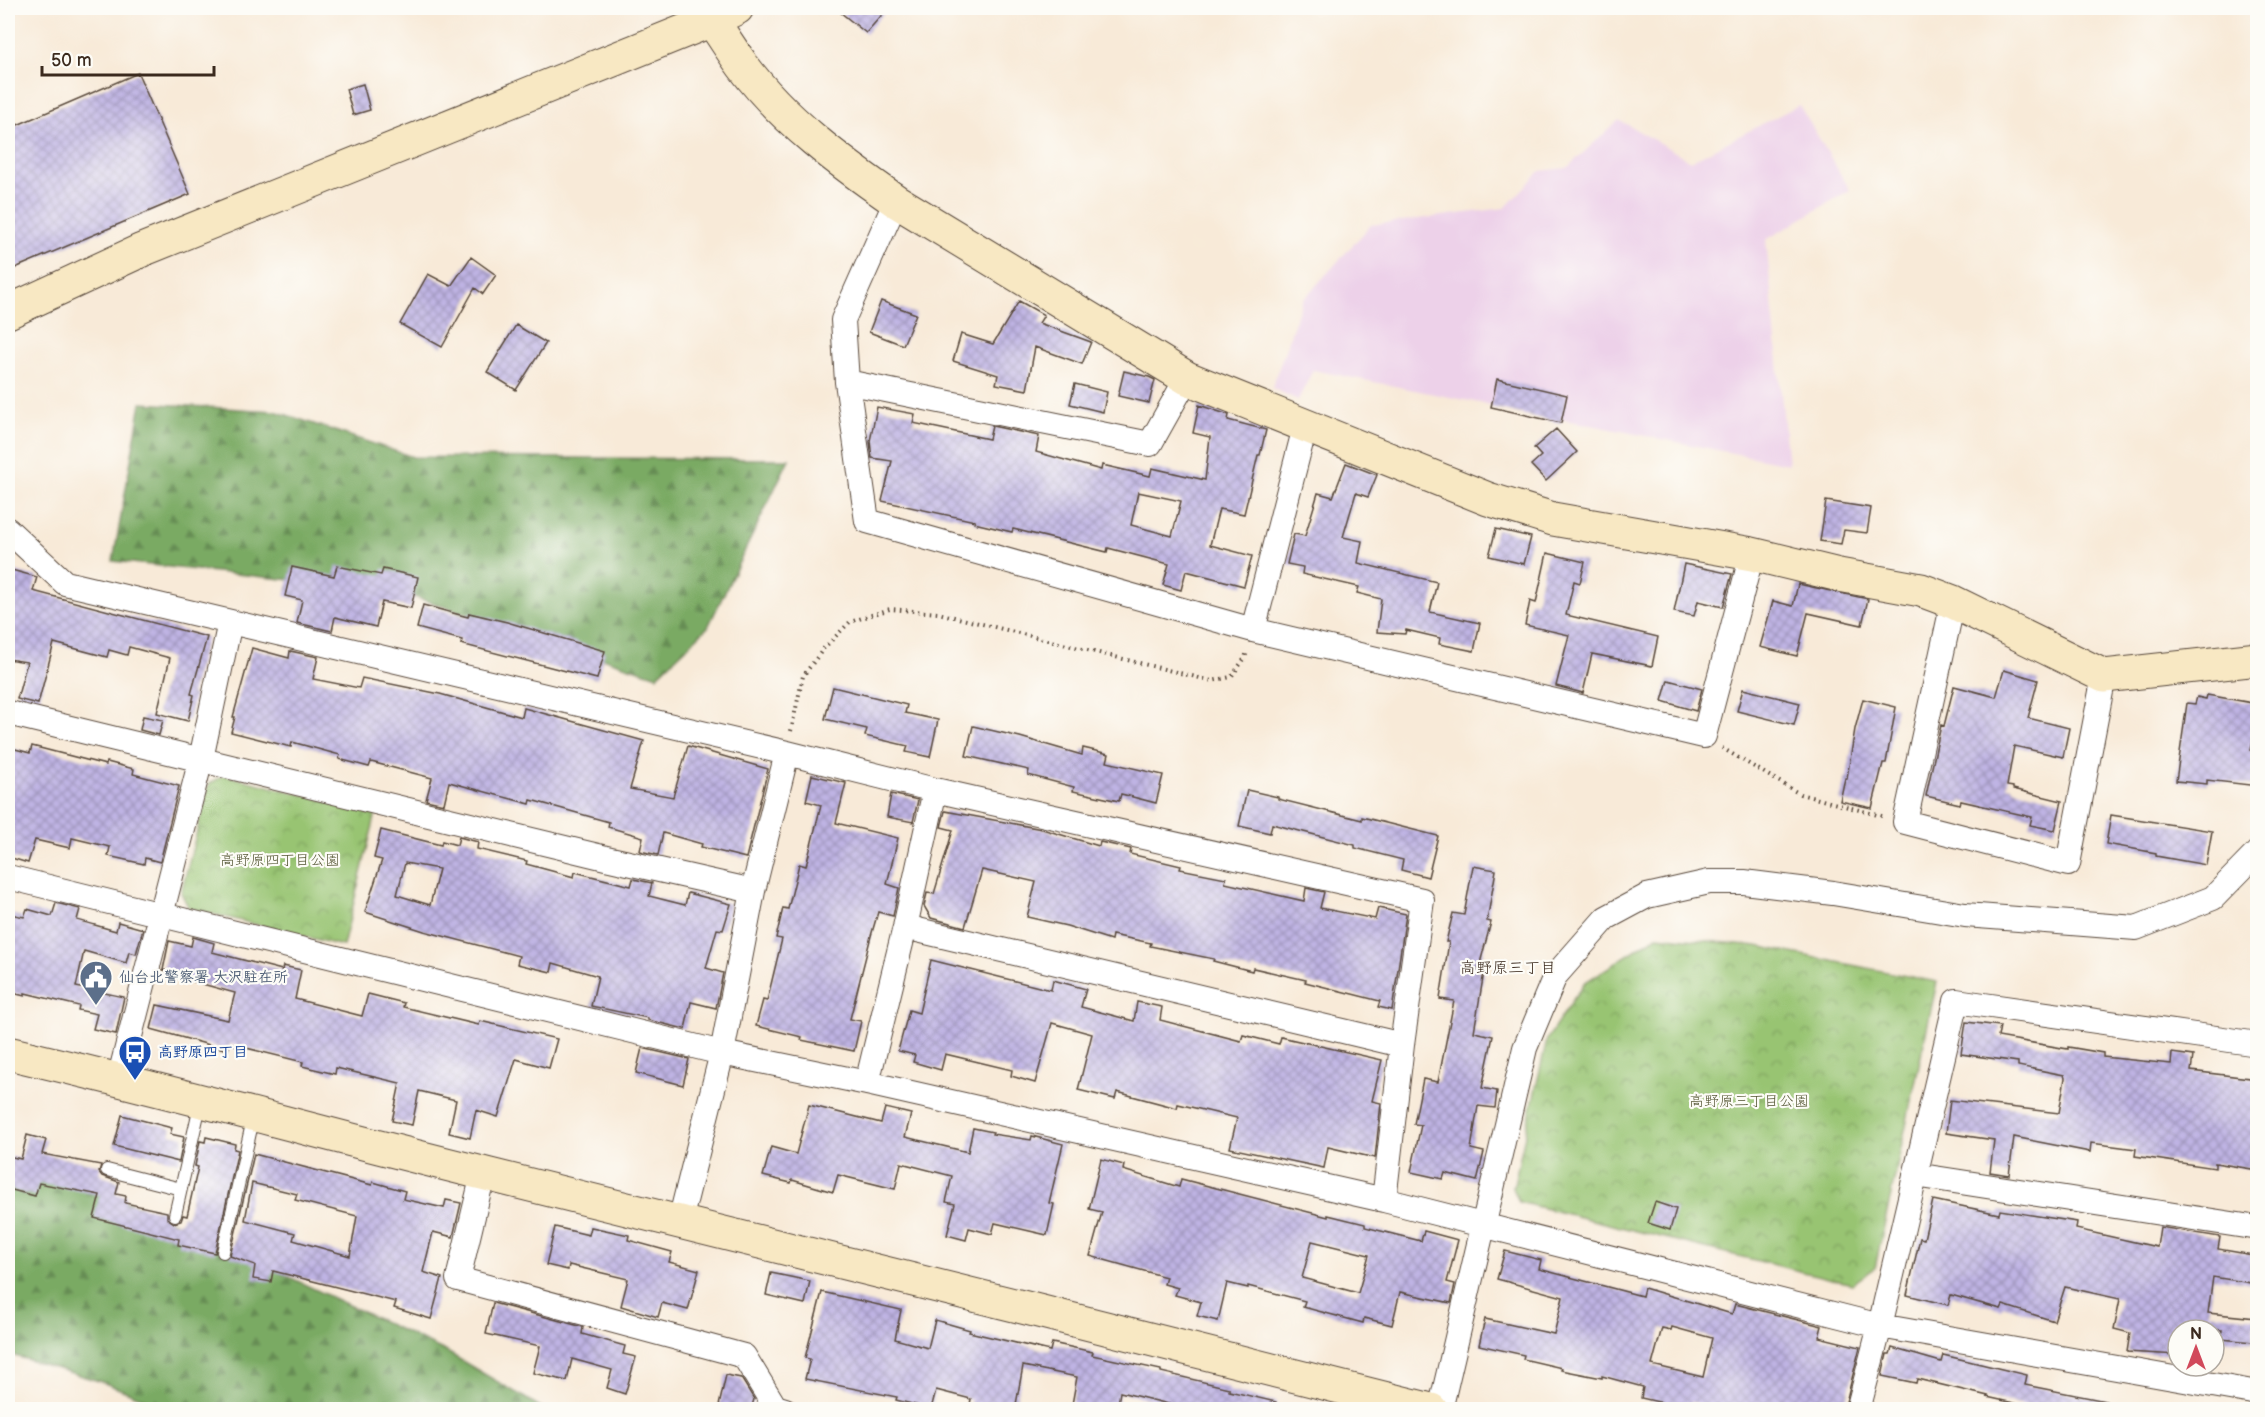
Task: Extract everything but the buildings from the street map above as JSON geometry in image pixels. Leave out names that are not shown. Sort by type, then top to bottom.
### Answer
[{"type":"street","points":[[8,312],[142,250],[725,14],[744,67],[782,110],[853,171],[896,201],[1187,378],[1488,499],[1553,519],[1752,554],[1839,575],[1921,590],[1953,602],[2104,676],[2258,659]]},
{"type":"street","points":[[896,201],[843,320],[847,382],[867,521],[1253,630],[1704,736],[1752,554]]},
{"type":"street","points":[[847,382],[1150,444],[1187,378]]},
{"type":"street","points":[[1253,630],[1305,427]]},
{"type":"street","points":[[8,530],[65,583],[935,790],[1422,900],[1384,1200]]},
{"type":"street","points":[[1953,602],[1905,822],[2068,864],[2104,676]]},
{"type":"street","points":[[119,1079],[201,759],[230,622]]},
{"type":"street","points":[[8,713],[606,858],[753,891]]},
{"type":"street","points":[[680,1221],[722,1053],[753,891],[787,753]]},
{"type":"street","points":[[867,1083],[935,790]]},
{"type":"street","points":[[1440,1410],[1482,1224],[1526,1048],[1555,976],[1606,918],[1647,896],[1710,882],[1744,882],[1833,893],[1965,915],[2136,928],[2213,898],[2258,852]]},
{"type":"street","points":[[8,877],[722,1053],[867,1083],[1384,1200],[1880,1326],[2258,1394]]},
{"type":"street","points":[[905,927],[1402,1045]]},
{"type":"street","points":[[1858,1410],[1880,1326],[1956,1001],[2258,1044]]},
{"type":"street","points":[[8,1053],[1431,1410]]},
{"type":"street","points":[[483,1174],[458,1279],[744,1356],[778,1409]]},
{"type":"street","points":[[1915,1175],[2258,1228]]},
{"type":"lane","points":[[175,1215],[201,1100]]},
{"type":"lane","points":[[223,1252],[254,1114]]},
{"type":"lane","points":[[107,1170],[181,1189]]},
{"type":"path","points":[[787,753],[803,676],[824,648],[850,622],[890,609],[938,613],[1212,681],[1231,677],[1245,658],[1253,630]]},
{"type":"path","points":[[1704,736],[1800,794],[1905,822]]},
{"type":"shaded area","points":[[1799,105],[1850,190],[1766,240],[1788,464],[1313,370],[1298,400],[1272,388],[1302,301],[1371,225],[1505,208],[1540,171],[1567,168],[1619,120],[1691,161]]},
{"type":"green space","points":[[141,403],[275,411],[413,457],[789,459],[708,627],[657,676],[396,591],[113,561]]},
{"type":"green space","name":"高野原四丁目公園","points":[[224,775],[376,813],[343,946],[189,908],[181,893],[209,784]]},
{"type":"green space","name":"高野原三丁目公園","points":[[1657,936],[1757,946],[1937,982],[1875,1268],[1852,1284],[1519,1202],[1513,1188],[1547,1039],[1584,983]]},
{"type":"green space","points":[[8,1177],[83,1182],[182,1226],[447,1352],[544,1409],[170,1409],[102,1382],[8,1354]]},
{"type":"place","name":"仙台北警察署 大沢駐在所","points":[[96,1006]]},
{"type":"place","name":"高野原四丁目","points":[[135,1081]]},
{"type":"district","name":"高野原三丁目","points":[[1508,967]]}]
